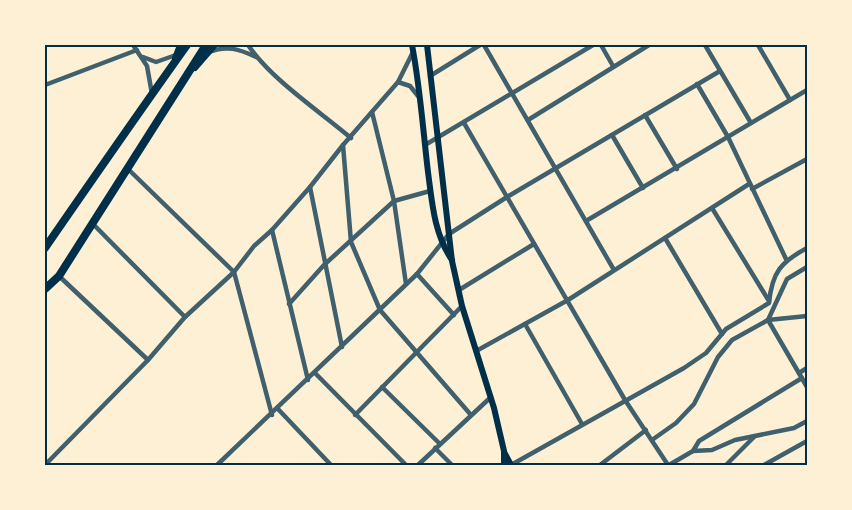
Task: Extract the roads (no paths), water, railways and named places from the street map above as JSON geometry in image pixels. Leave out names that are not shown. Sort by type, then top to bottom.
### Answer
[{"type":"main road","points":[[45,248],[121,136],[152,97],[179,51],[187,45]]},
{"type":"main road","points":[[45,289],[59,276],[182,82],[207,49],[214,45]]},
{"type":"main road","points":[[427,45],[429,76],[452,261],[462,306],[478,350],[504,451],[511,465]]},
{"type":"main road","points":[[413,47],[430,191],[442,246],[452,261]]},
{"type":"main road","points":[[504,451],[504,465]]},
{"type":"street","points":[[133,45],[142,57],[150,76],[152,97]]},
{"type":"street","points":[[248,45],[257,57],[351,138]]},
{"type":"street","points":[[429,76],[480,45]]},
{"type":"street","points":[[484,45],[614,270]]},
{"type":"street","points":[[424,145],[593,45]]},
{"type":"street","points":[[601,45],[613,66]]},
{"type":"street","points":[[528,120],[649,45]]},
{"type":"street","points":[[705,45],[751,123]]},
{"type":"street","points":[[758,45],[790,100]]},
{"type":"street","points":[[45,465],[148,360],[185,317],[234,272],[254,246],[272,230],[310,187],[343,145],[398,82],[410,62],[413,47]]},
{"type":"street","points":[[207,49],[234,48],[257,57]]},
{"type":"street","points":[[45,85],[137,50]]},
{"type":"street","points":[[142,57],[156,62],[179,51]]},
{"type":"street","points":[[218,465],[417,274],[442,246],[449,234],[507,196],[720,71]]},
{"type":"street","points":[[398,82],[410,86],[419,97]]},
{"type":"street","points":[[697,84],[728,137],[786,259]]},
{"type":"street","points":[[586,221],[807,90]]},
{"type":"street","points":[[372,112],[394,201],[406,284]]},
{"type":"street","points":[[645,115],[677,168]]},
{"type":"street","points":[[464,123],[625,400],[669,465],[693,451],[712,450],[735,440],[794,428],[807,421]]},
{"type":"street","points":[[612,135],[643,188]]},
{"type":"street","points":[[343,145],[351,242],[380,310],[471,415]]},
{"type":"street","points":[[752,190],[807,159]]},
{"type":"street","points":[[128,169],[234,272],[272,415]]},
{"type":"street","points":[[478,350],[568,300],[749,184]]},
{"type":"street","points":[[310,187],[324,265],[342,347]]},
{"type":"street","points":[[289,304],[324,265],[394,201],[430,191]]},
{"type":"street","points":[[712,208],[769,303]]},
{"type":"street","points":[[93,224],[185,317]]},
{"type":"street","points":[[272,230],[308,380]]},
{"type":"street","points":[[665,238],[722,334]]},
{"type":"street","points":[[459,290],[534,244]]},
{"type":"street","points":[[511,465],[706,353],[726,329],[769,303],[775,274],[786,259],[807,248]]},
{"type":"street","points":[[768,320],[787,279],[807,267]]},
{"type":"street","points":[[417,274],[454,315]]},
{"type":"street","points":[[59,276],[148,360]]},
{"type":"street","points":[[478,350],[568,300]]},
{"type":"street","points":[[355,415],[462,306]]},
{"type":"street","points":[[652,440],[676,423],[694,404],[718,357],[732,340],[768,320],[807,316]]},
{"type":"street","points":[[768,320],[807,387]]},
{"type":"street","points":[[526,324],[582,424]]},
{"type":"street","points":[[693,451],[699,441],[800,376],[807,368]]},
{"type":"street","points":[[314,373],[406,465]]},
{"type":"street","points":[[382,387],[440,444]]},
{"type":"street","points":[[418,465],[491,397]]},
{"type":"street","points":[[278,409],[331,465]]},
{"type":"street","points":[[600,465],[646,430]]},
{"type":"street","points":[[727,464],[754,436]]},
{"type":"street","points":[[764,465],[807,440]]},
{"type":"street","points":[[435,448],[452,465]]}]
